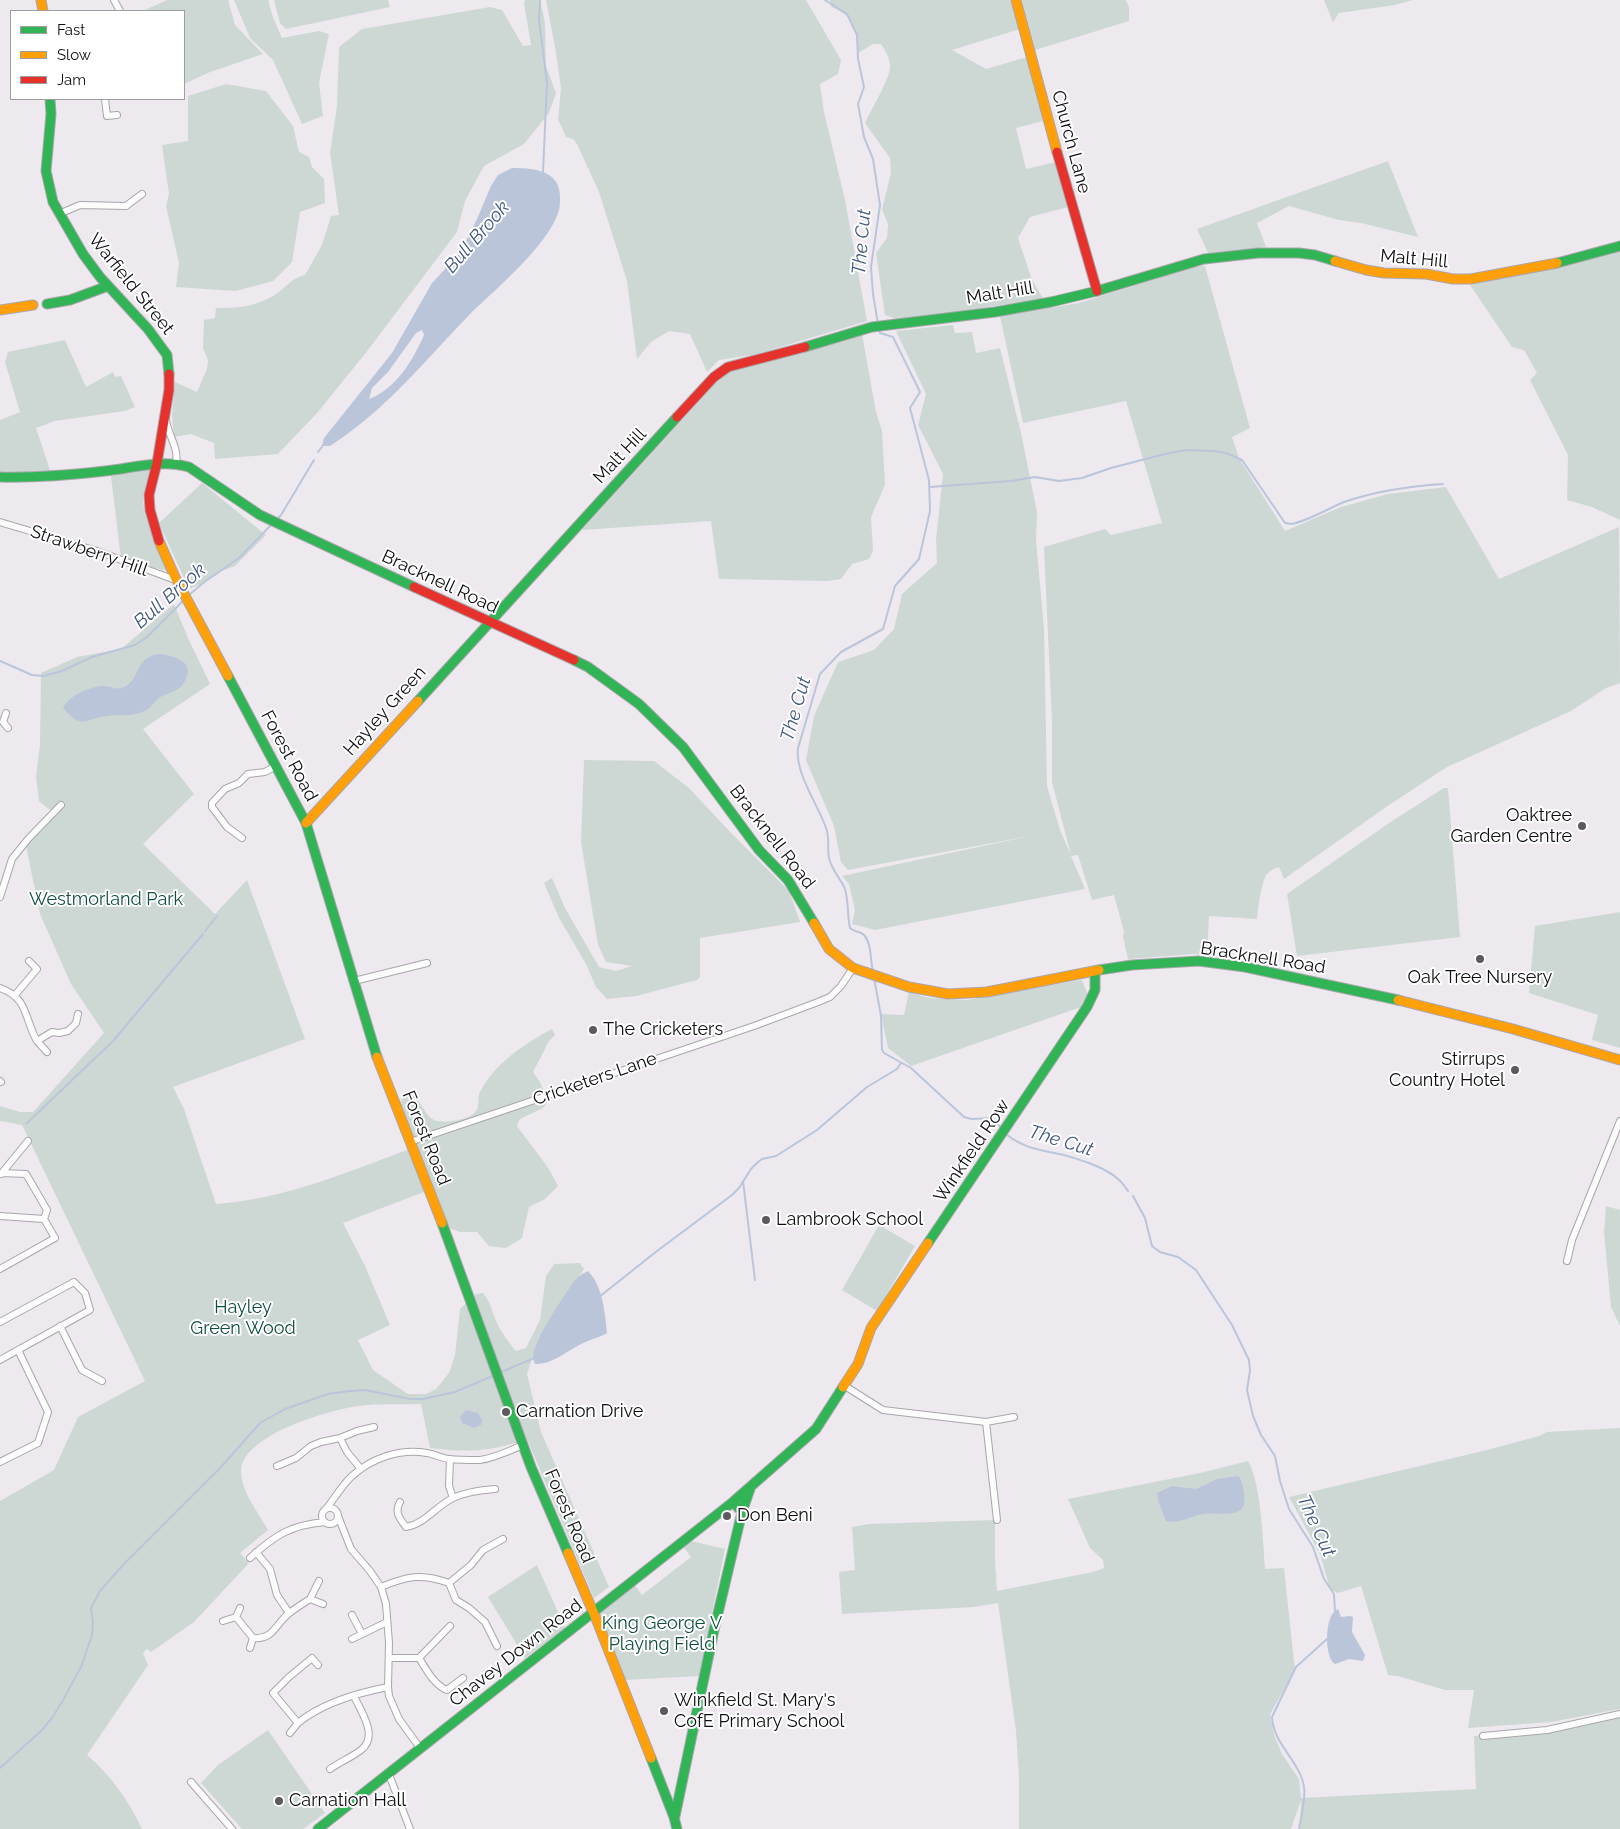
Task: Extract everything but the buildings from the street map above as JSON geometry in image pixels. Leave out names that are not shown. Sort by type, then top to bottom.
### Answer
[{"type":"main road","name":"Church Lane","points":[[1016,0],[1066,187],[1097,291]]},
{"type":"main road","name":"Warfield Street","points":[[50,100],[51,114],[46,171],[49,188],[59,214],[83,254],[108,286],[148,329],[167,356],[169,390],[157,464]]},
{"type":"main road","name":"Malt Hill","points":[[489,622],[714,377],[728,367],[879,326],[995,312],[1097,291],[1204,259],[1258,253],[1299,253],[1315,255],[1366,270],[1384,273],[1426,274],[1453,279],[1471,279],[1547,266],[1620,246]]},
{"type":"main road","points":[[47,304],[76,299],[108,286]]},
{"type":"main road","points":[[0,310],[33,305]]},
{"type":"main road","name":"Bracknell Road","points":[[0,477],[58,476],[157,464],[176,463],[189,467],[230,496],[275,522],[588,667],[639,704],[683,747],[758,850],[788,880],[829,949],[854,968],[874,976],[909,987],[948,994],[986,992],[1132,965],[1199,961],[1245,968],[1395,999],[1513,1029],[1620,1060]]},
{"type":"main road","name":"Forest Road","points":[[157,464],[151,483],[149,503],[156,533],[186,598],[306,823],[374,1049],[461,1271],[530,1467],[594,1613],[674,1817],[677,1829]]},
{"type":"main road","name":"Hayley Green","points":[[306,823],[489,622]]},
{"type":"main road","name":"Winkfield Row","points":[[733,1502],[816,1429],[858,1364],[871,1328],[1009,1126],[1087,1007],[1098,982],[1095,971]]},
{"type":"main road","name":"Winkfield Row","points":[[674,1817],[713,1635],[742,1512],[752,1484]]},
{"type":"main road","points":[[733,1502],[742,1512]]},
{"type":"main road","name":"Chavey Down Road","points":[[318,1829],[733,1502]]},
{"type":"street","points":[[105,100],[107,116],[118,115]]},
{"type":"street","points":[[59,214],[80,205],[126,206],[142,194]]},
{"type":"street","points":[[166,411],[168,430],[177,457],[176,463]]},
{"type":"street","points":[[174,446],[189,467]]},
{"type":"street","name":"Strawberry Hill","points":[[0,522],[97,551],[178,582]]},
{"type":"street","points":[[6,713],[1,722],[8,728]]},
{"type":"street","points":[[242,838],[227,827],[212,807],[212,803],[225,789],[238,783],[248,774],[265,772],[276,766]]},
{"type":"street","points":[[0,897],[2,882],[12,859],[24,843],[61,805]]},
{"type":"street","points":[[15,995],[39,969],[29,961]]},
{"type":"street","points":[[354,981],[427,963]]},
{"type":"street","name":"Cricketers Lane","points":[[410,1142],[763,1023],[818,1002],[830,997],[854,968]]},
{"type":"street","points":[[0,988],[15,995],[22,1004],[32,1032],[47,1052]]},
{"type":"street","points":[[37,1041],[52,1032],[68,1031],[76,1023],[78,1014]]},
{"type":"street","points":[[1567,1261],[1572,1240],[1620,1121]]},
{"type":"street","points":[[1,1174],[28,1141]]},
{"type":"street","points":[[0,1269],[55,1238],[44,1219],[47,1210],[26,1174],[1,1174]]},
{"type":"street","points":[[0,1216],[44,1219]]},
{"type":"street","points":[[0,1322],[74,1282],[86,1293],[90,1310],[0,1360]]},
{"type":"street","points":[[60,1326],[82,1370],[102,1381]]},
{"type":"street","points":[[1,1460],[38,1443],[48,1412],[18,1350]]},
{"type":"street","points":[[845,1386],[883,1410],[986,1422],[1014,1417]]},
{"type":"street","points":[[986,1422],[997,1520]]},
{"type":"street","points":[[277,1466],[296,1458],[320,1442],[340,1438],[374,1426]]},
{"type":"street","points":[[340,1438],[347,1452],[361,1469]]},
{"type":"street","points":[[250,1558],[267,1542],[322,1515],[351,1476],[376,1460],[400,1452],[427,1453],[450,1459],[479,1460],[498,1456],[523,1445]]},
{"type":"street","points":[[450,1459],[449,1486],[453,1498]]},
{"type":"street","points":[[400,1502],[398,1514],[406,1527],[413,1526],[422,1521],[453,1498],[478,1491],[496,1489]]},
{"type":"street","points":[[307,1524],[335,1522],[339,1493]]},
{"type":"street","points":[[326,1509],[331,1508],[337,1513],[350,1549],[370,1571],[380,1587],[386,1604],[389,1658],[388,1687],[393,1708],[404,1728],[420,1748]]},
{"type":"street","points":[[322,1515],[326,1523]]},
{"type":"street","points":[[326,1523],[336,1525],[343,1533]]},
{"type":"street","points":[[449,1583],[471,1565],[483,1550],[503,1539]]},
{"type":"street","points":[[256,1552],[270,1569],[278,1596],[289,1613]]},
{"type":"street","points":[[380,1587],[394,1581],[421,1576],[449,1583]]},
{"type":"street","points":[[236,1617],[253,1638],[262,1639],[270,1635],[289,1613],[310,1599],[319,1581]]},
{"type":"street","points":[[449,1583],[456,1600],[485,1622],[497,1646]]},
{"type":"street","points":[[310,1599],[323,1604]]},
{"type":"street","points":[[223,1621],[236,1617],[240,1608]]},
{"type":"street","points":[[352,1615],[362,1634]]},
{"type":"street","points":[[352,1638],[387,1622]]},
{"type":"street","points":[[389,1658],[419,1658],[450,1626]]},
{"type":"street","points":[[250,1648],[253,1638]]},
{"type":"street","points":[[298,1723],[273,1693],[312,1658],[318,1665]]},
{"type":"street","points":[[419,1658],[427,1672],[442,1688],[447,1690],[463,1678]]},
{"type":"street","points":[[290,1733],[308,1715],[329,1705],[388,1687]]},
{"type":"street","points":[[330,1768],[361,1750],[367,1743],[369,1733],[354,1696]]},
{"type":"street","points":[[1483,1736],[1547,1730],[1620,1714]]},
{"type":"street","points":[[388,1772],[410,1829]]},
{"type":"street","points":[[191,1782],[232,1829]]},
{"type":"green space","points":[[167,0],[228,0],[235,25],[263,54],[210,72],[185,84],[185,10],[145,10]]},
{"type":"green space","points":[[234,0],[268,0],[282,38],[319,31],[329,34],[319,83],[323,116],[302,124],[273,60],[250,38]]},
{"type":"green space","points":[[274,0],[388,0],[390,7],[286,29],[280,23]]},
{"type":"green space","points":[[525,0],[540,0],[545,23],[546,66],[556,93],[549,113],[524,144],[484,166],[465,201],[457,232],[368,350],[318,412],[278,454],[215,459],[214,443],[191,434],[174,437],[172,416],[175,382],[197,392],[207,369],[208,360],[203,348],[204,320],[215,318],[216,308],[245,306],[266,300],[292,281],[305,275],[322,245],[331,216],[339,215],[330,153],[337,106],[339,47],[362,29],[490,7],[502,10],[523,46],[531,45]]},
{"type":"green space","points":[[546,0],[806,0],[841,60],[838,74],[820,84],[824,112],[845,200],[867,321],[757,354],[719,360],[707,372],[690,334],[669,331],[651,342],[637,359],[627,281],[599,192],[577,144],[573,139],[566,137],[558,119],[561,88]]},
{"type":"green space","points":[[830,0],[1012,0],[1020,29],[952,50],[986,69],[1027,57],[1043,121],[1016,128],[1026,169],[1056,162],[1068,207],[1030,217],[1018,238],[1032,280],[1043,298],[964,311],[897,319],[885,315],[876,253],[887,238],[888,224],[882,209],[891,173],[890,158],[865,123],[887,78],[890,63],[881,44],[873,44],[858,53],[853,25],[845,15],[831,7]]},
{"type":"green space","points":[[1022,0],[1126,0],[1129,7],[1129,21],[1035,50]]},
{"type":"green space","points":[[1324,0],[1413,0],[1395,5],[1339,13],[1333,22]]},
{"type":"green space","points":[[226,84],[266,91],[293,126],[299,152],[309,157],[312,167],[324,179],[325,203],[300,212],[292,262],[273,281],[236,291],[176,287],[179,263],[166,206],[169,194],[162,145],[188,141],[188,96]]},
{"type":"green space","points":[[1388,161],[1418,237],[1361,223],[1339,220],[1289,206],[1257,223],[1266,247],[1208,253],[1197,229]]},
{"type":"green space","points":[[1620,249],[1620,520],[1592,507],[1567,500],[1568,455],[1530,380],[1537,373],[1524,350],[1512,347],[1470,285],[1536,271]]},
{"type":"green space","points":[[1205,266],[1250,428],[1232,437],[1239,458],[1285,531],[1341,507],[1388,494],[1446,487],[1499,579],[1619,527],[1620,683],[1606,688],[1571,711],[1447,767],[1389,805],[1284,879],[1279,867],[1272,870],[1263,882],[1257,919],[1209,916],[1207,955],[1193,954],[1128,959],[1123,937],[1124,932],[1114,895],[1092,900],[1078,855],[1071,856],[1085,889],[875,930],[852,924],[855,910],[849,884],[842,876],[1030,836],[848,870],[841,862],[834,826],[806,760],[814,716],[838,662],[874,650],[894,629],[902,594],[937,563],[936,540],[943,474],[918,425],[926,394],[896,331],[953,325],[955,333],[972,332],[976,353],[1000,348],[1021,433],[1037,512],[1036,540],[1044,628],[1047,786],[1060,830],[1071,855],[1052,782],[1052,722],[1044,547],[1105,529],[1111,535],[1162,523],[1126,401],[1023,423],[1000,316],[1079,303],[1195,267]]},
{"type":"green space","points":[[862,334],[876,412],[882,431],[885,485],[871,517],[873,551],[869,559],[852,564],[841,579],[827,581],[719,579],[711,521],[582,530],[727,371]]},
{"type":"green space","points":[[65,340],[86,387],[113,372],[115,377],[121,376],[135,407],[125,411],[55,421],[36,428],[51,473],[0,473],[0,420],[20,412],[5,362],[8,352]]},
{"type":"green space","points":[[150,470],[143,496],[144,510],[166,571],[121,559],[111,476]]},
{"type":"green space","points":[[202,483],[266,535],[235,566],[216,573],[203,583],[189,589],[159,523]]},
{"type":"green space","name":"Hayley Green Wood","points":[[174,604],[210,684],[143,729],[194,794],[143,844],[215,914],[247,880],[305,1039],[173,1087],[184,1109],[216,1204],[242,1201],[294,1190],[344,1174],[418,1146],[401,1105],[402,1095],[409,1092],[413,1095],[427,1114],[434,1120],[448,1121],[468,1117],[477,1110],[480,1092],[502,1063],[531,1041],[552,1029],[555,1035],[549,1041],[533,1072],[540,1082],[548,1101],[543,1108],[520,1119],[517,1126],[558,1186],[545,1199],[529,1207],[522,1238],[506,1248],[489,1246],[477,1232],[460,1232],[449,1228],[436,1194],[429,1190],[343,1223],[365,1266],[390,1325],[358,1340],[373,1370],[408,1394],[426,1394],[436,1389],[449,1373],[455,1355],[460,1309],[476,1294],[483,1293],[486,1297],[499,1327],[516,1351],[526,1348],[540,1320],[546,1276],[554,1264],[580,1263],[584,1269],[537,1343],[527,1374],[541,1432],[609,1587],[594,1598],[514,1408],[506,1412],[516,1443],[473,1450],[430,1448],[421,1404],[360,1406],[305,1420],[269,1437],[255,1447],[245,1458],[241,1471],[244,1486],[268,1530],[240,1553],[249,1563],[194,1622],[151,1652],[147,1649],[143,1653],[148,1665],[87,1755],[118,1789],[142,1829],[0,1829],[0,1501],[54,1470],[78,1417],[145,1381],[22,1125],[0,1121],[0,1106],[20,1112],[33,1112],[104,1033],[71,984],[40,914],[26,846],[56,815],[39,801],[36,777],[40,744],[41,673],[77,657],[121,649]]},
{"type":"green space","points":[[584,760],[654,761],[689,788],[789,891],[800,922],[700,938],[700,977],[697,980],[636,996],[607,999],[596,987],[586,964],[559,918],[544,883],[552,878],[565,908],[599,967],[616,971],[632,966],[606,962],[598,945],[581,842]]},
{"type":"green space","points":[[1444,788],[1448,788],[1460,937],[1297,956],[1287,894],[1392,821]]},
{"type":"green space","points":[[1620,912],[1620,1048],[1592,1040],[1598,1015],[1529,993],[1535,926]]},
{"type":"green space","points":[[1082,980],[1088,995],[1081,1007],[911,1066],[888,1048],[881,1014],[904,1015],[909,992],[929,998],[967,1000]]},
{"type":"green space","points":[[1606,1206],[1620,1210],[1620,1326],[1611,1307],[1604,1232]]},
{"type":"green space","points":[[879,1225],[915,1246],[877,1311],[842,1290]]},
{"type":"green space","points":[[1620,1428],[1620,1709],[1551,1722],[1468,1728],[1474,1690],[1445,1690],[1398,1676],[1388,1675],[1361,1586],[1338,1593],[1330,1589],[1320,1554],[1289,1497],[1487,1450],[1539,1436],[1547,1432]]},
{"type":"green space","points":[[1248,1461],[1259,1497],[1265,1569],[1284,1568],[1295,1671],[1270,1714],[1274,1735],[1282,1754],[1299,1779],[1301,1798],[1476,1789],[1474,1736],[1503,1734],[1620,1717],[1620,1829],[1300,1829],[1301,1800],[1291,1829],[1019,1829],[1019,1776],[1016,1731],[998,1603],[974,1607],[842,1614],[839,1572],[855,1570],[852,1527],[869,1524],[995,1520],[997,1591],[1093,1572],[1104,1568],[1103,1560],[1090,1548],[1068,1499],[1200,1473]]},
{"type":"green space","name":"King George V Playing Field","points":[[691,1541],[725,1549],[699,1676],[625,1680],[598,1613],[634,1584],[642,1595],[691,1557],[683,1546]]},
{"type":"green space","points":[[537,1565],[565,1628],[525,1658],[488,1597]]},
{"type":"green space","points":[[268,1730],[325,1813],[303,1829],[242,1829],[201,1783],[218,1765]]},
{"type":"water","points":[[512,168],[520,168],[537,170],[551,176],[559,189],[560,198],[559,211],[552,226],[520,266],[471,313],[392,396],[343,437],[330,446],[322,446],[324,438],[392,353],[432,283],[460,253],[498,175]],"holes":[[[422,330],[424,335],[415,354],[402,373],[387,388],[369,399],[372,388],[388,372],[416,333]]]},
{"type":"water","points":[[158,654],[175,657],[185,663],[188,673],[185,681],[179,688],[161,697],[145,711],[131,715],[112,715],[80,721],[63,708],[75,696],[98,686],[123,688],[131,682],[145,660],[150,656]]},
{"type":"water","points":[[588,1271],[600,1292],[607,1333],[549,1362],[535,1364],[533,1356],[544,1329],[575,1280]]},
{"type":"water","points":[[466,1410],[478,1413],[482,1420],[481,1425],[474,1428],[462,1423],[460,1417]]},
{"type":"water","points":[[1238,1476],[1241,1480],[1244,1494],[1242,1509],[1231,1513],[1210,1513],[1180,1521],[1166,1521],[1157,1493],[1172,1486],[1196,1489],[1217,1479]]},
{"type":"water","points":[[1338,1609],[1341,1617],[1353,1617],[1352,1632],[1365,1655],[1363,1661],[1349,1659],[1335,1664],[1331,1660],[1327,1645],[1328,1627],[1333,1613]]},
{"type":"waterway","name":"Bull Brook","points":[[540,0],[539,20],[547,83],[543,172]]},
{"type":"waterway","name":"The Cut","points":[[825,0],[847,14],[857,35],[858,59],[864,87],[858,104],[864,137],[873,159],[880,205],[871,267],[878,324]]},
{"type":"waterway","name":"The Cut","points":[[873,971],[867,939],[864,935],[850,928],[845,889],[830,863],[827,832],[803,778],[798,758],[798,748],[820,674],[841,652],[883,629],[895,586],[919,559],[930,511],[929,480],[910,408],[920,392],[893,337],[880,333],[879,328]]},
{"type":"waterway","name":"Bull Brook","points":[[318,452],[324,444]]},
{"type":"waterway","points":[[930,487],[1011,481],[1035,477],[1059,481],[1082,478],[1111,468],[1165,454],[1186,450],[1214,451],[1226,453],[1242,460],[1285,523],[1291,524],[1310,518],[1344,502],[1368,495],[1443,484]]},
{"type":"waterway","name":"Bull Brook","points":[[276,520],[281,515],[314,460]]},
{"type":"waterway","name":"Bull Brook","points":[[189,595],[239,558],[273,523]]},
{"type":"waterway","name":"Bull Brook","points":[[0,661],[32,675],[43,676],[62,671],[92,657],[135,645],[147,637],[184,600]]},
{"type":"waterway","points":[[205,931],[217,916]]},
{"type":"waterway","points":[[26,1124],[113,1041],[203,934]]},
{"type":"waterway","name":"The Cut","points":[[874,978],[881,1016],[882,1050],[884,1053],[911,1068],[964,1117],[972,1119],[992,1118],[1001,1128]]},
{"type":"waterway","points":[[599,1297],[732,1195],[758,1162],[762,1159],[776,1156],[817,1130],[867,1087],[897,1069],[901,1063]]},
{"type":"waterway","name":"The Cut","points":[[1006,1134],[1026,1146],[1064,1155],[1100,1167],[1118,1179],[1128,1191]]},
{"type":"waterway","points":[[743,1181],[755,1280]]},
{"type":"waterway","name":"The Cut","points":[[1133,1196],[1145,1218],[1152,1246],[1160,1252],[1178,1257],[1196,1270],[1232,1325],[1249,1360],[1250,1371],[1247,1390],[1253,1416],[1261,1435],[1275,1456],[1280,1481],[1289,1509],[1313,1547],[1324,1579],[1334,1594],[1335,1611]]},
{"type":"waterway","points":[[499,1373],[534,1358]]},
{"type":"waterway","points":[[0,1768],[42,1730],[62,1702],[81,1667],[92,1635],[91,1608],[100,1591],[122,1566],[222,1466],[260,1423],[285,1409],[328,1394],[365,1390],[410,1399],[423,1399],[455,1392],[495,1375]]},
{"type":"waterway","name":"The Cut","points":[[1299,1829],[1304,1802],[1302,1778],[1277,1736],[1273,1727],[1272,1717],[1296,1667],[1327,1639]]},
{"type":"traffic: fast","points":[[50,100],[51,114],[46,171],[53,202],[83,254],[100,277],[148,329],[167,355],[169,374]]},
{"type":"traffic: fast","points":[[1557,263],[1620,246]]},
{"type":"traffic: fast","points":[[805,347],[872,327],[995,312],[1051,302],[1097,291],[1204,259],[1258,253],[1299,253],[1315,255],[1335,261]]},
{"type":"traffic: fast","points":[[47,304],[70,300],[108,286]]},
{"type":"traffic: fast","points":[[418,701],[677,417]]},
{"type":"traffic: fast","points":[[0,477],[66,475],[157,464],[189,467],[260,515],[414,587]]},
{"type":"traffic: fast","points":[[574,660],[588,667],[639,704],[683,747],[759,850],[788,880],[814,923]]},
{"type":"traffic: fast","points":[[228,676],[306,823],[377,1057]]},
{"type":"traffic: fast","points":[[1099,970],[1132,965],[1199,961],[1245,967],[1398,1000]]},
{"type":"traffic: fast","points":[[928,1243],[1087,1007],[1095,990],[1095,971]]},
{"type":"traffic: fast","points":[[442,1223],[531,1467],[568,1553]]},
{"type":"traffic: fast","points":[[318,1829],[733,1502],[816,1429],[843,1387]]},
{"type":"traffic: fast","points":[[742,1512],[751,1486]]},
{"type":"traffic: fast","points":[[675,1816],[714,1630],[742,1512],[733,1502]]},
{"type":"traffic: fast","points":[[651,1758],[677,1829]]},
{"type":"traffic: slow","points":[[41,0],[43,10]]},
{"type":"traffic: slow","points":[[1016,0],[1057,152]]},
{"type":"traffic: slow","points":[[1335,261],[1384,273],[1426,274],[1453,279],[1471,279],[1557,263]]},
{"type":"traffic: slow","points":[[0,310],[33,305]]},
{"type":"traffic: slow","points":[[159,541],[175,577],[228,676]]},
{"type":"traffic: slow","points":[[306,823],[418,701]]},
{"type":"traffic: slow","points":[[814,923],[829,949],[853,968],[909,987],[948,994],[987,992],[1099,970]]},
{"type":"traffic: slow","points":[[1398,1000],[1513,1029],[1620,1060]]},
{"type":"traffic: slow","points":[[377,1057],[442,1223]]},
{"type":"traffic: slow","points":[[843,1387],[858,1364],[871,1328],[928,1243]]},
{"type":"traffic: slow","points":[[568,1553],[651,1758]]},
{"type":"traffic: jam","points":[[1057,152],[1097,291]]},
{"type":"traffic: jam","points":[[677,417],[714,377],[728,367],[805,347]]},
{"type":"traffic: jam","points":[[159,541],[150,510],[149,495],[157,463],[169,390],[169,374]]},
{"type":"traffic: jam","points":[[414,587],[574,660]]},
{"type":"place","name":"Oaktree Garden Centre","points":[[1582,826]]},
{"type":"place","name":"Oak Tree Nursery","points":[[1480,959]]},
{"type":"place","name":"The Cricketers","points":[[593,1030]]},
{"type":"place","name":"Stirrups Country Hotel","points":[[1515,1070]]},
{"type":"place","name":"Lambrook School","points":[[766,1220]]},
{"type":"place","name":"Carnation Drive","points":[[506,1412]]},
{"type":"place","name":"Don Beni","points":[[727,1516]]},
{"type":"place","name":"Winkfield St. Mary's CofE Primary School","points":[[664,1711]]},
{"type":"place","name":"Carnation Hall","points":[[279,1801]]},
{"type":"park label","name":"Westmorland Park","points":[[106,900]]}]
